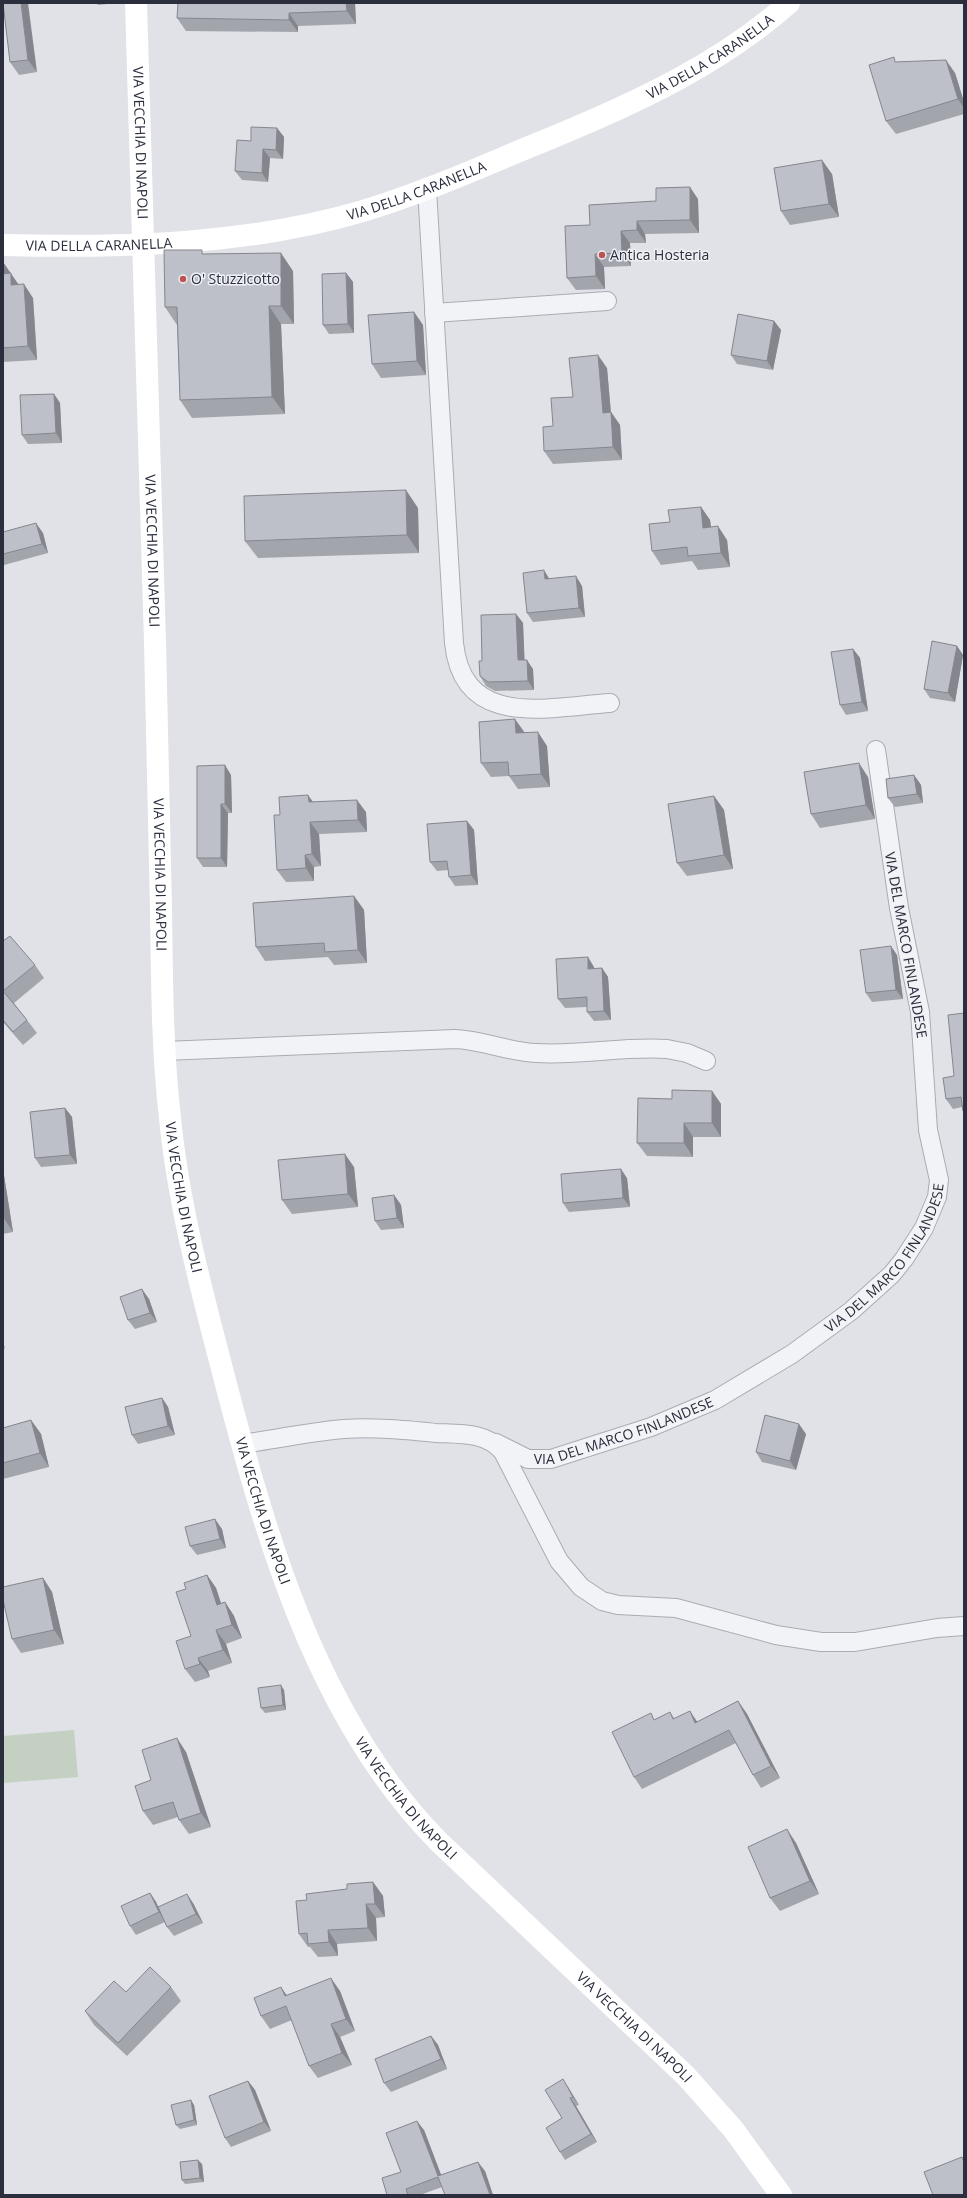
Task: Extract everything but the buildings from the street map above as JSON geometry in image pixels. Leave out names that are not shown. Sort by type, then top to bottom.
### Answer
[{"type":"street","name":"VIA VECCHIA DI NAPOLI","points":[[136,3],[144,244],[164,1051],[170,1121],[181,1194],[206,1306],[242,1444],[270,1538],[293,1600],[342,1712],[370,1758],[408,1808],[438,1842],[686,2076],[733,2128],[782,2195]]},
{"type":"street","name":"VIA DELLA CARANELLA","points":[[3,245],[83,247],[144,244],[213,238],[312,223],[366,210],[427,189],[610,113],[654,92],[741,41],[789,3]]},
{"type":"street","points":[[427,189],[456,660],[468,685],[481,697],[504,707],[523,709],[610,703]]},
{"type":"street","points":[[434,313],[607,302]]},
{"type":"street","name":"VIA DEL MARCO FINLANDESE","points":[[242,1444],[310,1432],[359,1429],[474,1435],[496,1443],[528,1459],[551,1459],[651,1427],[714,1400],[792,1354],[850,1311],[892,1274],[904,1259],[924,1228],[935,1205],[939,1180],[928,1130],[920,1012],[899,908],[876,750]]},
{"type":"street","points":[[164,1051],[455,1039],[483,1042],[511,1050],[536,1053],[667,1049],[691,1054],[706,1061]]},
{"type":"street","points":[[496,1443],[511,1463],[542,1530],[559,1561],[575,1582],[596,1598],[618,1605],[658,1606],[685,1610],[770,1634],[822,1642],[855,1642],[936,1628],[964,1626]]},
{"type":"green space","points":[[74,1730],[78,1777],[3,1783],[3,1736]]},
{"type":"place","name":"Antica Hosteria","points":[[602,255]]},
{"type":"place","name":"O' Stuzzicotto","points":[[183,279]]}]
